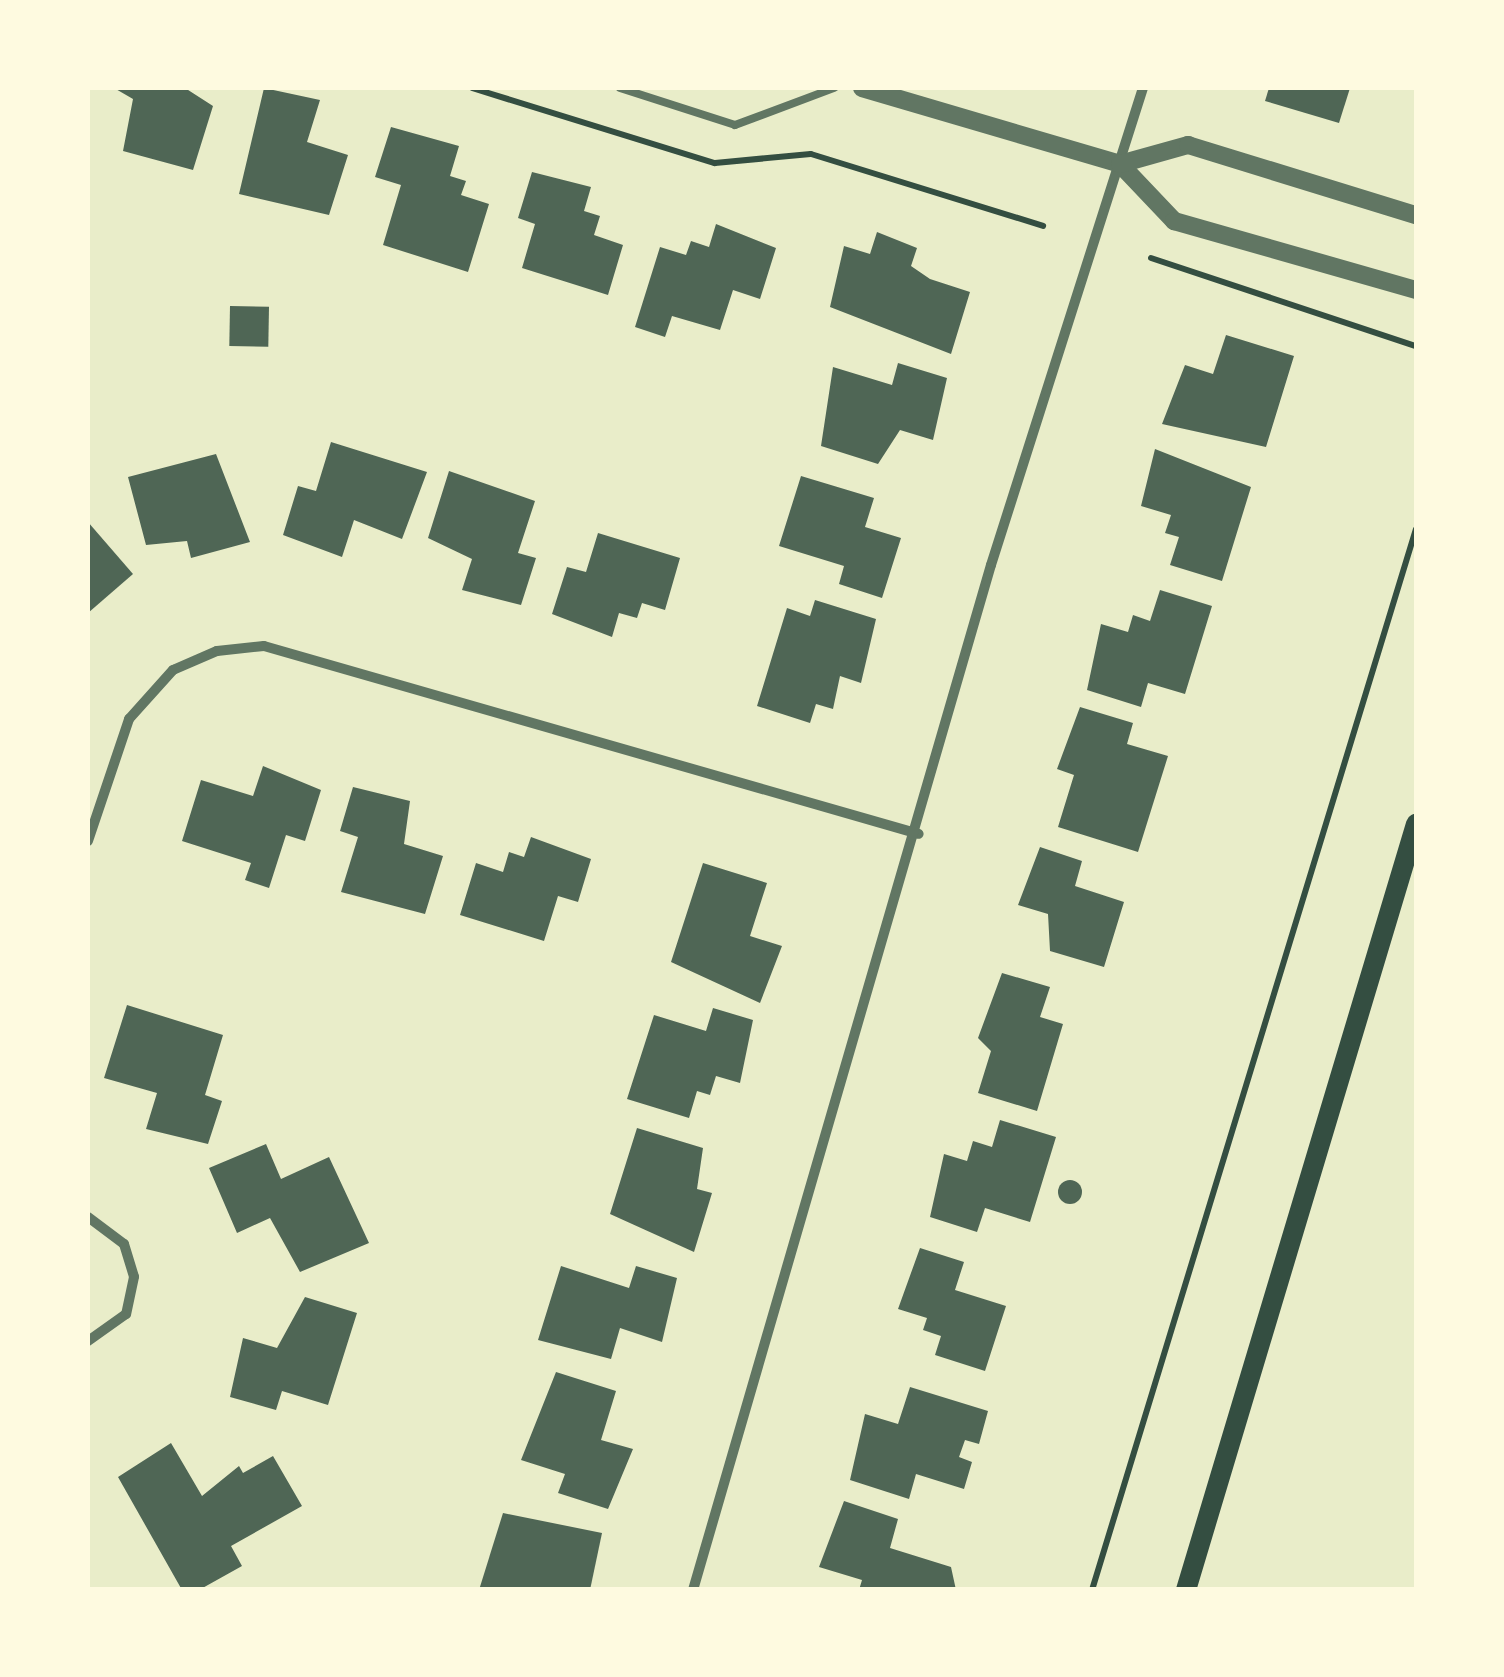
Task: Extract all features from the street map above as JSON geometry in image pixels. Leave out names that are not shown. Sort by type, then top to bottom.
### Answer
[{"type":"main road","points":[[1186,1590],[1416,824]]},
{"type":"street","points":[[862,88],[1120,164],[1174,221],[1416,290]]},
{"type":"street","points":[[692,1590],[919,834],[991,565],[1143,88]]},
{"type":"street","points":[[1120,164],[1188,145],[1416,215]]},
{"type":"street","points":[[88,841],[140,707],[173,670],[216,651],[264,646],[919,834]]},
{"type":"street","points":[[88,1216],[124,1244],[134,1277],[126,1314],[88,1341]]},
{"type":"lane","points":[[620,88],[735,125],[834,88]]},
{"type":"path","points":[[472,88],[715,163],[811,154],[1043,226]]},
{"type":"path","points":[[1150,258],[1416,346]]},
{"type":"path","points":[[1092,1590],[1416,529]]},
{"type":"building","points":[[114,88],[185,88],[213,106],[193,170],[123,151],[133,99]]},
{"type":"building","points":[[264,88],[320,100],[307,142],[348,155],[329,215],[239,194]]},
{"type":"building","points":[[1269,88],[1350,88],[1339,123],[1265,101]]},
{"type":"building","points":[[391,127],[459,146],[450,176],[466,181],[461,195],[489,204],[468,272],[383,245],[401,185],[375,177]]},
{"type":"building","points":[[532,172],[591,187],[584,211],[600,216],[594,235],[623,245],[608,295],[522,268],[535,224],[518,218]]},
{"type":"building","points":[[716,224],[776,248],[760,299],[733,290],[720,330],[672,316],[665,337],[635,327],[660,247],[686,255],[691,241],[709,247]]},
{"type":"building","points":[[877,232],[917,248],[911,266],[930,279],[970,292],[951,354],[830,307],[844,246],[870,254]]},
{"type":"building","points":[[230,306],[269,307],[268,347],[229,346]]},
{"type":"building","points":[[1226,335],[1294,356],[1266,447],[1162,424],[1185,365],[1213,374]]},
{"type":"building","points":[[898,363],[947,378],[933,440],[900,430],[878,464],[821,446],[833,367],[892,385]]},
{"type":"building","points":[[331,442],[427,472],[402,539],[354,520],[342,557],[283,535],[298,486],[316,491]]},
{"type":"building","points":[[1155,449],[1251,487],[1222,581],[1170,565],[1179,537],[1165,533],[1171,515],[1141,506]]},
{"type":"building","points":[[216,454],[250,542],[191,558],[187,541],[146,545],[128,477]]},
{"type":"building","points":[[449,471],[535,501],[518,553],[536,558],[521,605],[462,590],[472,559],[428,538]]},
{"type":"building","points":[[801,476],[874,498],[865,527],[901,538],[882,598],[839,584],[844,566],[779,546]]},
{"type":"building","points":[[88,522],[133,574],[88,613]]},
{"type":"building","points":[[598,533],[680,558],[665,610],[642,603],[637,618],[619,613],[612,637],[552,614],[567,567],[586,572]]},
{"type":"building","points":[[1160,590],[1212,606],[1185,694],[1148,683],[1141,707],[1087,690],[1101,624],[1128,632],[1133,615],[1150,621]]},
{"type":"building","points":[[815,600],[876,619],[861,683],[840,676],[833,709],[816,704],[810,723],[757,706],[787,608],[810,616]]},
{"type":"building","points":[[1080,707],[1133,723],[1127,744],[1168,756],[1138,852],[1058,827],[1074,775],[1057,769]]},
{"type":"building","points":[[263,766],[321,790],[305,841],[286,835],[269,888],[245,880],[251,863],[182,841],[201,780],[253,796]]},
{"type":"building","points":[[353,787],[410,801],[404,844],[443,856],[425,914],[341,892],[358,837],[340,831]]},
{"type":"building","points":[[531,837],[591,859],[578,902],[558,896],[544,941],[460,915],[476,863],[503,872],[509,852],[524,857]]},
{"type":"building","points":[[1040,847],[1082,861],[1075,886],[1124,902],[1104,967],[1050,951],[1048,914],[1018,905]]},
{"type":"building","points":[[703,863],[767,883],[750,936],[782,946],[760,1003],[671,962]]},
{"type":"building","points":[[1002,973],[1050,987],[1040,1017],[1063,1024],[1037,1111],[978,1093],[991,1051],[978,1038]]},
{"type":"building","points":[[127,1005],[223,1035],[205,1095],[222,1101],[208,1144],[146,1129],[157,1093],[104,1078]]},
{"type":"building","points":[[713,1008],[753,1020],[740,1083],[716,1076],[710,1095],[697,1091],[689,1118],[627,1099],[654,1015],[706,1031]]},
{"type":"building","points":[[1000,1120],[1056,1137],[1030,1222],[985,1208],[977,1232],[930,1217],[944,1154],[967,1161],[973,1141],[992,1147]]},
{"type":"building","points":[[637,1128],[703,1148],[697,1189],[712,1193],[694,1252],[610,1214]]},
{"type":"building","points":[[266,1144],[281,1179],[329,1157],[369,1243],[300,1272],[270,1218],[237,1233],[209,1168]]},
{"type":"building","points":[[1070,1180],[1082,1192],[1070,1204],[1058,1192]]},
{"type":"building","points":[[920,1248],[964,1262],[955,1290],[1006,1306],[985,1371],[935,1355],[941,1336],[923,1330],[927,1318],[898,1309]]},
{"type":"building","points":[[561,1266],[629,1288],[636,1266],[677,1278],[662,1342],[620,1328],[611,1359],[538,1340]]},
{"type":"building","points":[[305,1297],[357,1313],[328,1405],[282,1391],[276,1410],[230,1397],[243,1338],[277,1348]]},
{"type":"building","points":[[556,1372],[616,1391],[601,1440],[633,1449],[608,1509],[558,1493],[565,1474],[521,1460]]},
{"type":"building","points":[[910,1387],[988,1411],[979,1444],[965,1440],[959,1457],[972,1462],[964,1489],[916,1474],[909,1499],[850,1480],[865,1414],[898,1424]]},
{"type":"building","points":[[171,1443],[202,1496],[239,1466],[243,1473],[273,1456],[302,1506],[231,1546],[242,1566],[199,1590],[182,1590],[118,1477]]},
{"type":"building","points":[[844,1501],[898,1519],[890,1548],[951,1567],[956,1590],[859,1590],[862,1580],[819,1567]]},
{"type":"building","points":[[503,1513],[602,1533],[590,1590],[479,1590]]}]
